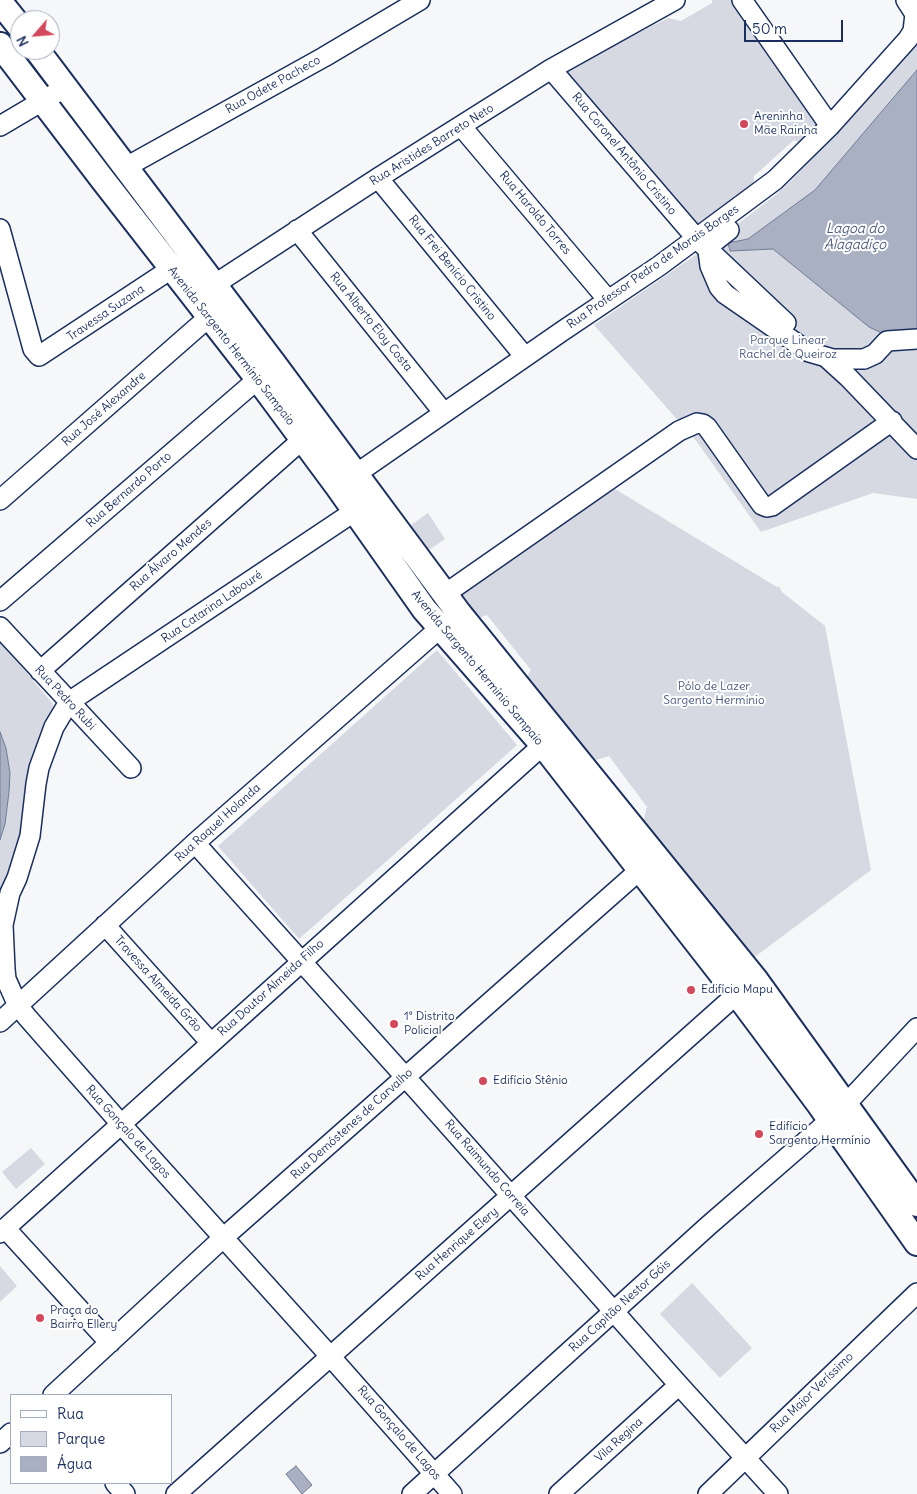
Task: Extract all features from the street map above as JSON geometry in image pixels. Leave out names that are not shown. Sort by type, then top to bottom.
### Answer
[{"type":"main road","points":[[0,2],[10,15]]},
{"type":"main road","name":"Avenida Sargento Hermínio Sampaio","points":[[0,45],[171,269],[258,379],[440,628],[647,863],[754,979],[838,1112],[917,1243]]},
{"type":"main road","name":"Avenida Sargento Hermínio Sampaio","points":[[45,60],[445,594],[627,820],[647,863],[737,994],[917,1204]]},
{"type":"street","name":"Rua Odete Pacheco","points":[[126,168],[420,0]]},
{"type":"street","name":"Rua Aristides Barreto Neto","points":[[194,298],[378,178],[651,6],[675,0]]},
{"type":"street","points":[[742,0],[830,126]]},
{"type":"street","name":"Rua Professor Pedro de Morais Borges","points":[[356,474],[608,300],[702,245],[775,180],[830,126],[903,46],[913,31],[915,14],[906,0]]},
{"type":"street","points":[[702,245],[710,245],[773,197],[792,180],[917,43]]},
{"type":"street","name":"Rua Coronel Antônio Cristino","points":[[551,69],[702,245],[772,311],[848,376],[917,449]]},
{"type":"street","points":[[0,126],[66,87]]},
{"type":"street","name":"Rua Haroldo Torres","points":[[461,126],[608,300]]},
{"type":"street","name":"Rua Frei Benício Cristino","points":[[378,178],[525,357]]},
{"type":"street","name":"Travessa Suzana","points":[[0,229],[33,348],[40,356],[171,269]]},
{"type":"street","name":"Rua Alberto Eloy Costa","points":[[297,230],[444,413]]},
{"type":"street","name":"Rua José Alexandre","points":[[0,500],[209,317]]},
{"type":"street","points":[[824,356],[842,360],[864,358],[875,354],[887,341],[917,339]]},
{"type":"street","name":"Rua Bernardo Porto","points":[[0,601],[258,379]]},
{"type":"street","points":[[445,594],[679,431],[697,423],[707,427],[762,504],[767,507],[772,506],[892,421]]},
{"type":"street","name":"Rua Álvaro Mendes","points":[[40,671],[302,439]]},
{"type":"street","name":"Rua Catarina Labouré","points":[[69,702],[355,511]]},
{"type":"street","name":"Rua Pedro Rubi","points":[[0,627],[131,768]]},
{"type":"street","name":"Rua Raquel Holanda","points":[[0,1022],[195,843],[440,628]]},
{"type":"street","name":"Rua Gonçalo de Lagos","points":[[69,702],[54,727],[39,768],[30,836],[17,878],[10,893],[3,925],[6,979],[18,1006],[121,1125],[452,1494]]},
{"type":"street","name":"Rua Doutor Almeida Filho","points":[[3,1230],[543,745]]},
{"type":"street","name":"Rua Raimundo Correia","points":[[195,843],[778,1494]]},
{"type":"street","name":"Rua Demóstenes de Carvalho","points":[[54,1394],[224,1238],[647,863]]},
{"type":"street","name":"Travessa Almeida Grão","points":[[105,925],[211,1043]]},
{"type":"street","name":"Rua Henrique Elery","points":[[176,1494],[737,994]]},
{"type":"street","name":"Rua Capitão Nestor Góis","points":[[412,1494],[838,1112],[915,1036]]},
{"type":"street","points":[[3,1230],[110,1342]]},
{"type":"street","name":"Rua Major Veríssimo","points":[[708,1494],[917,1293]]},
{"type":"street","name":"Vila Regina","points":[[559,1494],[679,1385]]},
{"type":"street","points":[[0,1443],[10,1434]]},
{"type":"street","points":[[116,1484],[125,1494]]},
{"type":"green space","points":[[712,0],[735,0],[820,126],[802,144],[794,140],[754,176],[753,190],[699,228],[565,72],[567,69],[668,18],[681,21],[712,3]]},
{"type":"green space","name":"Parque Linear Rachel de Queiroz","points":[[917,43],[917,499],[873,493],[761,532],[697,442],[594,325],[710,245],[773,197],[792,180]]},
{"type":"green space","name":"Pólo de Lazer Sargento Hermínio","points":[[615,489],[777,587],[779,586],[782,592],[825,626],[871,870],[748,962],[643,822],[647,807],[609,756],[596,760],[526,678],[531,670],[487,615],[476,619],[463,602],[463,588],[465,584]]},
{"type":"green space","points":[[428,513],[445,539],[429,550],[411,525]]},
{"type":"green space","points":[[0,641],[53,704],[25,832],[0,897]]},
{"type":"green space","points":[[437,650],[517,745],[299,939],[218,846]]},
{"type":"green space","points":[[31,1148],[45,1164],[16,1189],[2,1172]]},
{"type":"green space","points":[[0,1266],[17,1286],[0,1302]]},
{"type":"green space","points":[[692,1283],[752,1348],[720,1378],[660,1314]]},
{"type":"water","name":"Lagoa do Alagadiço","points":[[917,70],[917,333],[884,334],[869,327],[773,249],[730,251],[728,243],[748,239],[815,190]]},
{"type":"water","points":[[0,732],[6,748],[10,773],[5,824],[0,840]]},
{"type":"water","points":[[296,1466],[312,1485],[302,1494],[286,1474]]},
{"type":"place","name":"Areninha Mãe Rainha","points":[[744,124]]},
{"type":"place","name":"Edifício Mapu","points":[[691,990]]},
{"type":"place","name":"1° Distrito Policial","points":[[394,1024]]},
{"type":"place","name":"Edifício Stênio","points":[[483,1081]]},
{"type":"place","name":"Edifício Sargento Hermínio","points":[[759,1134]]},
{"type":"place","name":"Praça do Bairro Ellery","points":[[40,1318]]}]
